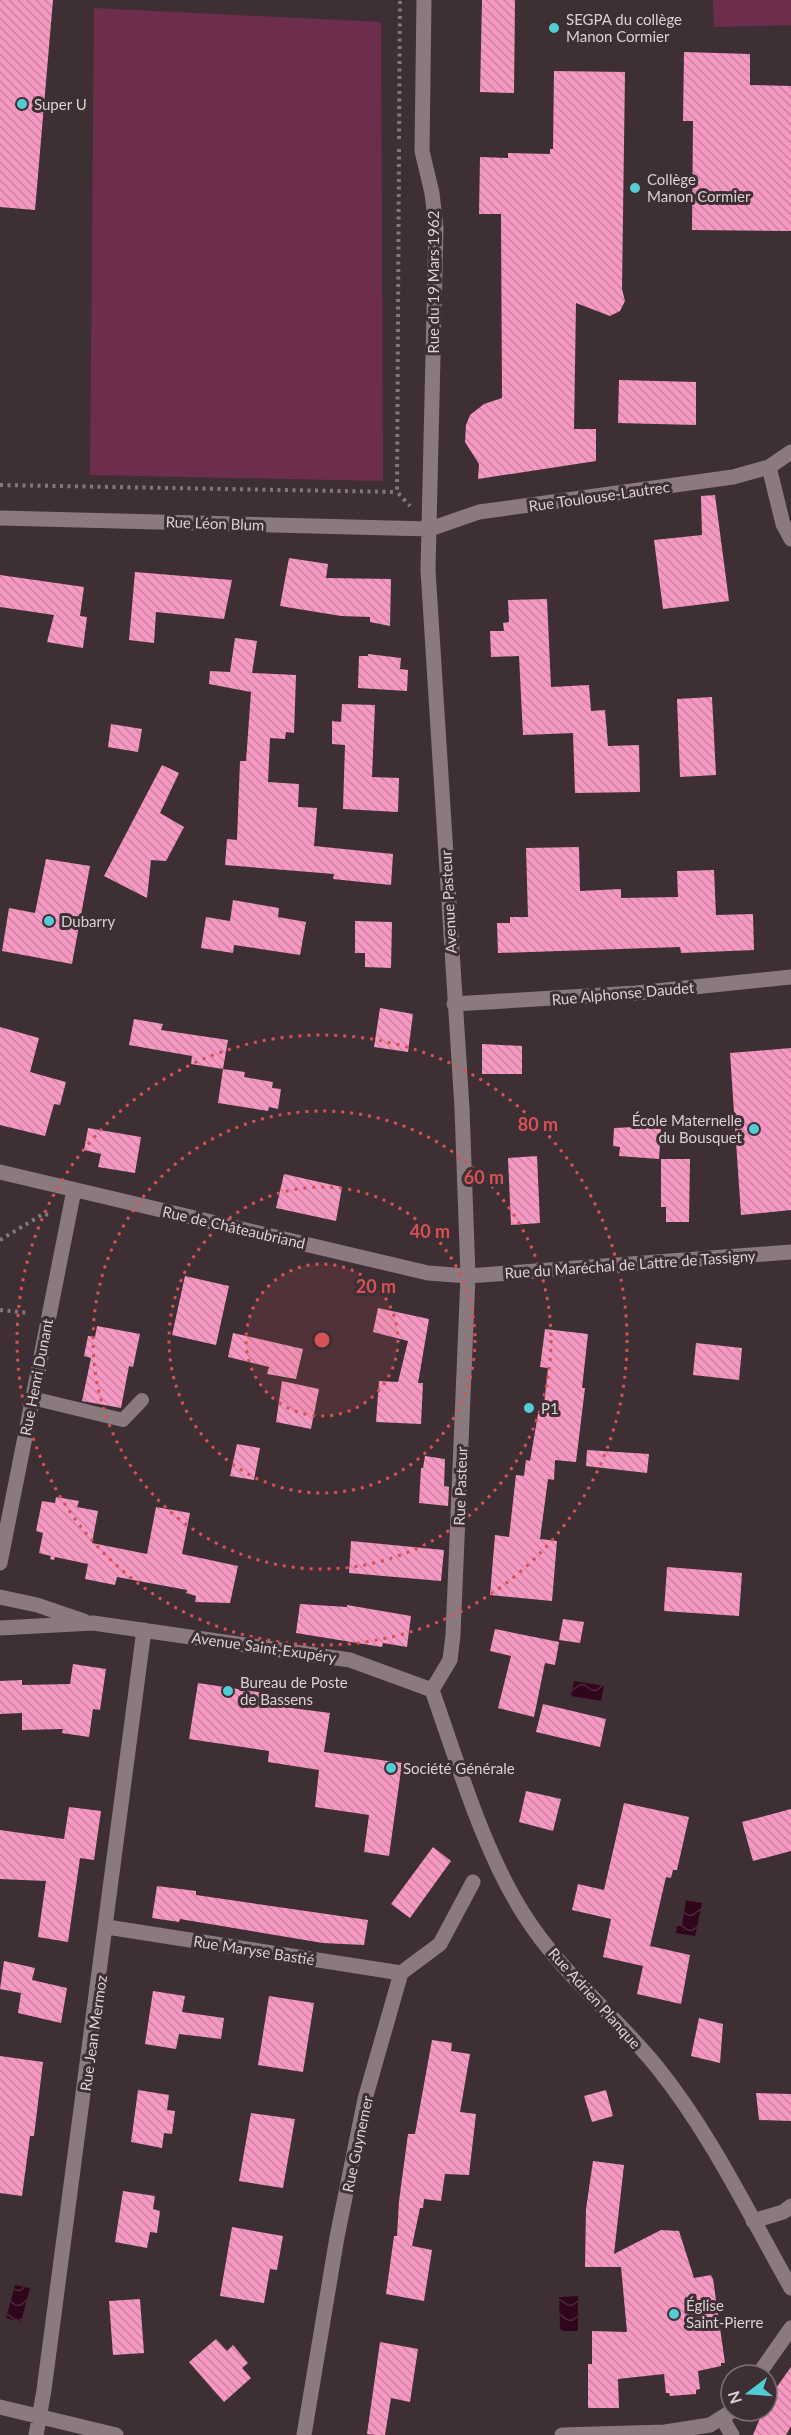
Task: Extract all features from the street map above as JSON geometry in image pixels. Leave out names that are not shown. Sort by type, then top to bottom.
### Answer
[{"type":"street","name":"Rue du 19 Mars 1962","points":[[424,0],[422,151],[432,192],[436,228],[430,529]]},
{"type":"street","name":"Rue Toulouse-Lautrec","points":[[430,529],[479,512],[733,477],[769,467],[791,452]]},
{"type":"street","points":[[769,467],[783,524],[791,539]]},
{"type":"street","name":"Rue Léon Blum","points":[[0,518],[430,529]]},
{"type":"street","name":"Avenue Pasteur","points":[[430,529],[428,570],[462,1108],[468,1276]]},
{"type":"street","name":"Rue Alphonse Daudet","points":[[454,1004],[636,993],[791,976]]},
{"type":"street","name":"Rue de Châteaubriand","points":[[0,1172],[428,1273],[468,1276]]},
{"type":"street","name":"Rue Henri Dunant","points":[[0,1563],[74,1190]]},
{"type":"street","name":"Rue du Maréchal de Lattre de Tassigny","points":[[468,1276],[791,1252]]},
{"type":"street","name":"Rue Pasteur","points":[[432,1690],[450,1660],[453,1635],[468,1276]]},
{"type":"street","name":"Avenue Saint-Exupéry","points":[[0,1597],[37,1605],[93,1623],[350,1660],[432,1690]]},
{"type":"street","name":"Avenue Saint-Exupéry","points":[[0,1628],[93,1623]]},
{"type":"street","name":"Rue Jean Mermoz","points":[[36,2435],[107,1927],[144,1630]]},
{"type":"street","name":"Rue Adrien Planque","points":[[432,1690],[488,1844],[523,1913],[565,1968],[669,2083],[695,2118],[791,2288]]},
{"type":"street","points":[[401,1972],[440,1944],[472,1882]]},
{"type":"street","name":"Rue Maryse Bastié","points":[[107,1927],[401,1972]]},
{"type":"street","name":"Rue Guynemer","points":[[304,2435],[337,2237],[363,2111],[401,1972]]},
{"type":"street","points":[[753,2221],[783,2212],[791,2206]]},
{"type":"street","points":[[766,2363],[791,2328]]},
{"type":"street","points":[[0,2407],[116,2435]]},
{"type":"street","points":[[562,2435],[665,2432],[710,2426],[719,2420]]},
{"type":"lane","points":[[32,1398],[123,1420],[142,1400]]},
{"type":"path","points":[[400,0],[397,492],[430,529]]},
{"type":"path","points":[[0,485],[397,492]]},
{"type":"path","points":[[0,1240],[43,1214],[67,1219]]},
{"type":"path","points":[[0,1310],[48,1315]]},
{"type":"shaded area","points":[[713,0],[791,0],[791,25],[714,27]]},
{"type":"shaded area","points":[[94,8],[381,22],[383,481],[90,475]]},
{"type":"water","points":[[574,1681],[604,1686],[601,1701],[571,1696]]},
{"type":"water","points":[[686,1900],[702,1903],[695,1936],[676,1933],[677,1926],[682,1926]]},
{"type":"water","points":[[15,2285],[30,2288],[21,2322],[6,2318]]},
{"type":"water","points":[[578,2296],[578,2331],[560,2331],[559,2297]]},
{"type":"building","name":"Super U","points":[[0,0],[53,0],[35,210],[0,207]]},
{"type":"building","points":[[482,0],[515,0],[514,93],[480,92]]},
{"type":"building","points":[[684,52],[750,54],[750,85],[791,86],[791,231],[692,230],[693,121],[683,121]]},
{"type":"building","points":[[554,71],[625,72],[622,289],[625,301],[620,311],[610,316],[576,303],[574,429],[596,429],[596,461],[478,479],[479,464],[465,442],[466,425],[470,415],[484,404],[502,398],[501,214],[479,214],[480,157],[508,158],[508,153],[550,154],[550,149],[553,149]]},
{"type":"building","points":[[619,380],[696,382],[696,425],[618,423]]},
{"type":"building","points":[[715,495],[729,601],[663,609],[654,540],[702,535],[701,496]]},
{"type":"building","points":[[289,558],[328,564],[326,578],[391,579],[390,626],[370,622],[370,617],[341,616],[280,606]]},
{"type":"building","points":[[135,572],[232,580],[224,619],[156,612],[154,643],[129,640]]},
{"type":"building","points":[[0,575],[84,587],[80,616],[87,617],[83,648],[47,642],[54,615],[0,607]]},
{"type":"building","points":[[547,599],[551,687],[589,685],[591,711],[605,710],[608,746],[639,745],[640,792],[575,793],[573,733],[523,735],[519,656],[491,657],[490,631],[504,631],[503,623],[509,622],[508,600]]},
{"type":"building","points":[[235,638],[257,641],[252,673],[296,675],[294,733],[286,732],[285,739],[270,738],[268,782],[299,784],[298,807],[317,808],[314,846],[393,854],[391,885],[333,879],[334,874],[225,865],[227,839],[237,840],[240,761],[246,761],[251,692],[209,684],[210,671],[230,672]]},
{"type":"building","points":[[368,654],[401,658],[400,669],[408,670],[407,691],[358,688],[359,656],[368,656]]},
{"type":"building","points":[[712,697],[716,775],[680,777],[677,699]]},
{"type":"building","points":[[342,704],[375,705],[372,777],[399,778],[398,812],[343,809],[345,745],[332,744],[332,721],[341,722]]},
{"type":"building","points":[[111,724],[142,729],[138,752],[108,747]]},
{"type":"building","points":[[162,765],[179,773],[160,813],[184,827],[166,861],[151,860],[147,898],[104,876]]},
{"type":"building","points":[[579,847],[580,891],[621,889],[621,898],[678,897],[677,871],[714,870],[716,915],[753,914],[754,950],[681,953],[680,947],[498,953],[497,923],[510,923],[510,917],[528,917],[526,848]]},
{"type":"building","points":[[46,859],[90,866],[72,964],[2,951],[9,908],[35,913]]},
{"type":"building","points":[[233,900],[279,908],[278,917],[306,922],[300,955],[234,945],[233,953],[201,948],[206,917],[230,921]]},
{"type":"building","points":[[355,921],[392,922],[391,968],[365,967],[365,953],[355,953]]},
{"type":"building","points":[[380,1008],[413,1014],[408,1052],[374,1047]]},
{"type":"building","points":[[134,1019],[163,1024],[161,1030],[228,1040],[223,1069],[191,1064],[192,1056],[129,1045]]},
{"type":"building","points":[[0,1027],[39,1038],[30,1072],[66,1082],[60,1105],[54,1104],[45,1136],[0,1125]]},
{"type":"building","points":[[482,1044],[522,1046],[522,1074],[482,1074]]},
{"type":"building","points":[[791,1048],[791,1210],[741,1215],[730,1053]]},
{"type":"building","points":[[223,1069],[245,1072],[244,1077],[273,1082],[272,1088],[281,1089],[278,1109],[269,1107],[268,1111],[218,1103]]},
{"type":"building","points":[[88,1128],[141,1137],[135,1173],[98,1167],[101,1154],[84,1150]]},
{"type":"building","points":[[614,1128],[661,1129],[659,1159],[619,1156],[620,1147],[613,1146]]},
{"type":"building","points":[[537,1156],[540,1223],[511,1225],[508,1158]]},
{"type":"building","points":[[661,1159],[690,1159],[689,1222],[666,1222],[666,1207],[661,1207]]},
{"type":"building","points":[[284,1174],[342,1187],[336,1221],[276,1208]]},
{"type":"building","points":[[185,1276],[229,1286],[216,1345],[172,1335]]},
{"type":"building","points":[[378,1308],[429,1319],[418,1383],[423,1383],[421,1424],[376,1422],[379,1381],[398,1382],[408,1341],[373,1332]]},
{"type":"building","points":[[97,1326],[140,1334],[133,1367],[129,1366],[121,1408],[82,1401],[91,1358],[84,1356],[88,1336],[95,1337]]},
{"type":"building","points":[[545,1329],[588,1334],[582,1388],[585,1388],[576,1462],[555,1460],[554,1480],[548,1479],[540,1539],[557,1541],[552,1601],[490,1595],[495,1535],[509,1537],[516,1475],[524,1476],[526,1460],[530,1461],[538,1414],[543,1414],[548,1368],[540,1367]]},
{"type":"building","points":[[233,1333],[303,1349],[296,1379],[267,1374],[269,1367],[228,1357]]},
{"type":"building","points":[[696,1343],[742,1348],[739,1380],[693,1375]]},
{"type":"building","points":[[282,1381],[319,1389],[311,1429],[276,1422]]},
{"type":"building","points":[[237,1444],[260,1448],[254,1480],[230,1476]]},
{"type":"building","points":[[587,1450],[649,1454],[647,1473],[586,1466]]},
{"type":"building","points":[[425,1456],[445,1459],[444,1486],[449,1487],[448,1506],[419,1503],[421,1468],[423,1468]]},
{"type":"building","points":[[56,1497],[79,1501],[77,1507],[98,1511],[92,1543],[147,1554],[156,1507],[190,1513],[182,1554],[238,1566],[230,1603],[195,1602],[196,1596],[186,1593],[187,1590],[117,1577],[115,1585],[85,1579],[88,1564],[55,1557],[54,1560],[50,1559],[51,1556],[39,1553],[43,1533],[36,1531],[42,1501],[55,1503]]},
{"type":"building","points":[[351,1541],[444,1550],[441,1581],[349,1573]]},
{"type":"building","points":[[667,1567],[742,1573],[739,1616],[664,1611]]},
{"type":"building","points":[[300,1604],[347,1607],[347,1605],[411,1616],[407,1647],[383,1643],[382,1647],[296,1633]]},
{"type":"building","points":[[563,1619],[584,1622],[580,1643],[559,1640]]},
{"type":"building","points":[[495,1629],[559,1642],[555,1665],[545,1663],[534,1717],[498,1708],[511,1656],[490,1651]]},
{"type":"building","points":[[73,1664],[106,1669],[100,1710],[93,1709],[89,1737],[62,1733],[63,1729],[22,1730],[22,1713],[0,1714],[0,1681],[22,1680],[22,1685],[70,1684]]},
{"type":"building","points":[[198,1683],[278,1695],[276,1706],[330,1713],[324,1752],[402,1763],[389,1856],[364,1852],[369,1815],[315,1807],[319,1770],[268,1762],[269,1751],[189,1739]]},
{"type":"building","points":[[543,1704],[606,1719],[600,1747],[536,1732]]},
{"type":"building","points":[[526,1791],[561,1799],[553,1831],[519,1822]]},
{"type":"building","points":[[624,1803],[689,1817],[677,1870],[673,1870],[671,1878],[666,1877],[650,1946],[690,1955],[681,2004],[637,1994],[643,1966],[603,1957],[611,1919],[572,1910],[578,1884],[604,1890]]},
{"type":"building","points":[[69,1807],[101,1811],[94,1860],[80,1858],[68,1942],[38,1937],[46,1881],[0,1879],[0,1830],[64,1839]]},
{"type":"building","points":[[791,1809],[791,1851],[753,1861],[742,1822]]},
{"type":"building","points":[[433,1847],[451,1861],[410,1918],[391,1904]]},
{"type":"building","points":[[157,1886],[196,1891],[196,1895],[368,1920],[364,1945],[323,1943],[180,1919],[179,1922],[152,1918]]},
{"type":"building","points":[[4,1961],[35,1968],[32,1980],[67,1988],[61,2023],[18,2013],[21,1993],[0,1989]]},
{"type":"building","points":[[153,1991],[185,1996],[182,2012],[224,2018],[221,2039],[179,2034],[176,2049],[145,2044]]},
{"type":"building","points":[[269,1996],[314,2003],[303,2072],[258,2065]]},
{"type":"building","points":[[699,2018],[723,2024],[720,2063],[691,2056]]},
{"type":"building","points":[[432,2040],[452,2043],[451,2051],[470,2054],[460,2112],[476,2114],[469,2175],[445,2174],[441,2201],[424,2199],[423,2208],[420,2208],[412,2246],[432,2250],[424,2301],[386,2294],[394,2236],[397,2236],[408,2134],[415,2134]]},
{"type":"building","points":[[0,2056],[43,2062],[34,2136],[30,2136],[22,2196],[0,2193]]},
{"type":"building","points":[[138,2090],[169,2095],[167,2110],[175,2111],[172,2134],[164,2133],[162,2148],[131,2142]]},
{"type":"building","points":[[606,2090],[613,2116],[592,2122],[584,2096]]},
{"type":"building","points":[[756,2093],[791,2094],[791,2121],[759,2120]]},
{"type":"building","points":[[251,2113],[295,2119],[283,2188],[239,2181]]},
{"type":"building","points":[[593,2161],[624,2165],[614,2254],[661,2230],[679,2231],[694,2278],[711,2275],[725,2363],[698,2371],[700,2389],[696,2390],[696,2394],[670,2396],[666,2393],[664,2374],[618,2379],[619,2408],[588,2408],[588,2364],[592,2364],[592,2331],[627,2332],[621,2267],[585,2267],[586,2209]]},
{"type":"building","points":[[123,2191],[155,2196],[153,2209],[160,2211],[157,2233],[150,2232],[147,2248],[115,2242]]},
{"type":"building","points":[[232,2227],[283,2236],[277,2270],[270,2269],[264,2303],[220,2296]]},
{"type":"building","points":[[140,2299],[144,2353],[113,2355],[109,2301]]},
{"type":"building","points":[[216,2339],[227,2351],[233,2345],[248,2363],[242,2368],[251,2378],[224,2402],[189,2362]]},
{"type":"building","points":[[380,2342],[418,2349],[410,2402],[391,2398],[385,2435],[375,2435],[367,2434]]},
{"type":"building","points":[[791,2367],[791,2426],[786,2435],[753,2435],[758,2423],[779,2423],[779,2384]]},
{"type":"place","name":"SEGPA du collège Manon Cormier","points":[[554,28]]},
{"type":"place","name":"Super U","points":[[22,104]]},
{"type":"place","name":"Collège Manon Cormier","points":[[635,188]]},
{"type":"place","name":"Dubarry","points":[[49,921]]},
{"type":"place","name":"École Maternelle du Bousquet","points":[[754,1129]]},
{"type":"place","name":"P1","points":[[529,1408]]},
{"type":"place","name":"Bureau de Poste de Bassens","points":[[228,1691]]},
{"type":"place","name":"Société Générale","points":[[391,1768]]},
{"type":"place","name":"Église Saint-Pierre","points":[[674,2314]]}]
